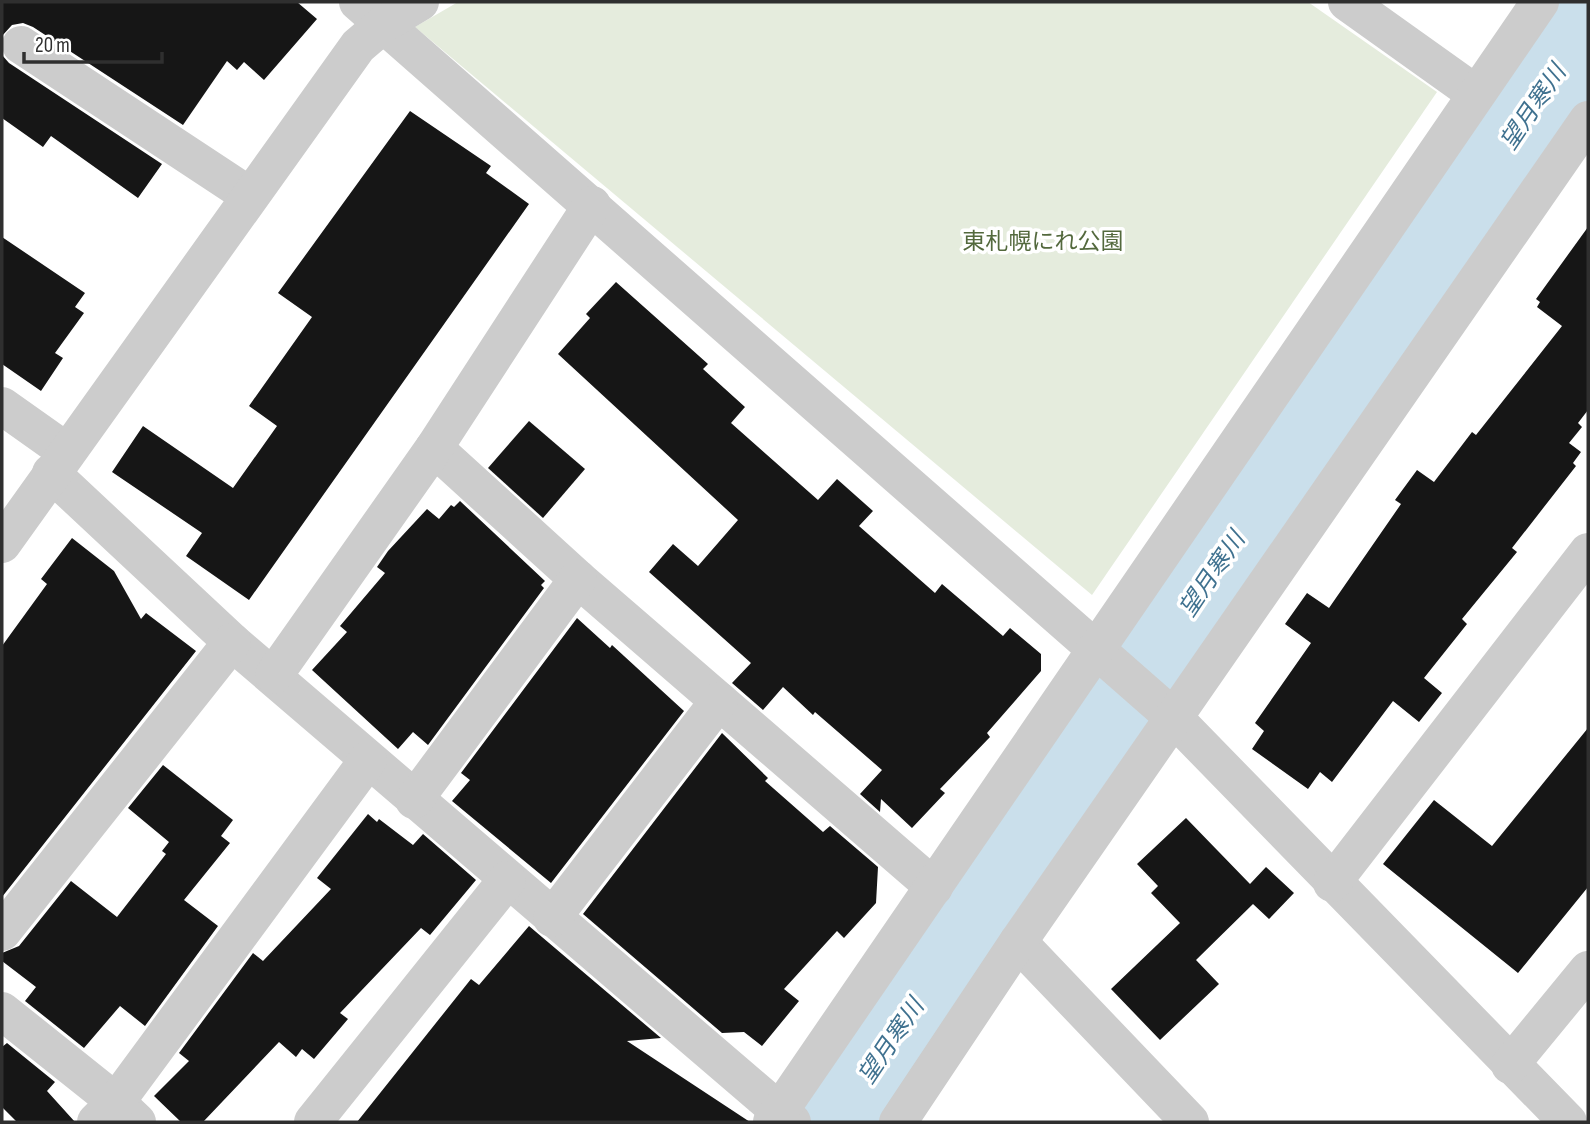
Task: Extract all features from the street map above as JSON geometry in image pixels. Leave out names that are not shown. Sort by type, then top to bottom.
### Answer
[{"type":"street","points":[[371,12],[421,2]]},
{"type":"street","points":[[1347,2],[1476,94]]},
{"type":"street","points":[[2,406],[232,642],[274,675],[781,1119],[934,887],[1104,658],[1476,94],[1541,2]]},
{"type":"street","points":[[2,544],[359,46],[371,12]]},
{"type":"street","points":[[371,12],[1166,711],[1567,1122]]},
{"type":"street","points":[[21,45],[250,196]]},
{"type":"street","points":[[898,1122],[1018,942],[1166,711],[1582,144]]},
{"type":"street","points":[[274,675],[434,449],[592,205]]},
{"type":"street","points":[[434,449],[578,579],[934,887]]},
{"type":"street","points":[[1332,883],[1588,552]]},
{"type":"street","points":[[415,800],[578,579]]},
{"type":"street","points":[[2,932],[232,642]]},
{"type":"street","points":[[552,918],[719,702]]},
{"type":"street","points":[[2,1011],[117,1115],[368,760]]},
{"type":"street","points":[[313,1122],[507,880]]},
{"type":"street","points":[[1018,942],[1189,1122]]},
{"type":"street","points":[[1510,1065],[1588,970]]},
{"type":"green space","name":"東札幌にれ公園","points":[[458,2],[1308,2],[1437,92],[1092,595],[415,27]]},
{"type":"building","points":[[2,2],[297,2],[317,19],[264,80],[244,62],[237,70],[227,61],[183,125],[33,27],[23,23],[12,25],[2,36]]},
{"type":"building","points":[[2,55],[9,63],[162,164],[138,198],[51,136],[43,147],[2,118]]},
{"type":"building","points":[[410,111],[491,166],[486,173],[529,204],[249,600],[186,556],[202,533],[112,472],[143,426],[233,488],[277,426],[249,406],[312,317],[278,293]]},
{"type":"building","points":[[1588,227],[1588,410],[1578,423],[1582,427],[1569,443],[1581,452],[1573,463],[1576,466],[1512,548],[1517,552],[1462,619],[1467,624],[1424,678],[1442,693],[1419,722],[1393,701],[1332,782],[1320,772],[1308,789],[1252,749],[1264,731],[1255,723],[1311,643],[1285,624],[1307,593],[1329,608],[1401,504],[1395,500],[1417,470],[1434,482],[1472,432],[1476,435],[1562,326],[1537,307],[1540,302],[1536,299]]},
{"type":"building","points":[[2,237],[85,293],[75,307],[84,313],[55,353],[63,358],[41,391],[2,364]]},
{"type":"building","points":[[616,282],[708,364],[703,369],[745,407],[731,423],[818,500],[837,479],[873,511],[859,526],[935,593],[942,584],[1003,636],[1010,628],[1041,654],[1041,671],[987,733],[990,737],[940,789],[945,793],[912,828],[881,799],[880,812],[860,794],[882,770],[815,712],[813,715],[783,687],[763,710],[732,683],[751,663],[649,572],[673,544],[698,566],[738,520],[558,354],[590,318],[586,314]]},
{"type":"building","points":[[529,421],[585,469],[543,518],[488,468]]},
{"type":"building","points":[[460,501],[545,581],[541,585],[544,588],[428,745],[413,732],[398,749],[312,670],[347,632],[340,626],[385,573],[377,567],[388,551],[427,509],[439,519],[451,505],[454,507]]},
{"type":"building","points":[[72,538],[114,571],[141,619],[146,613],[196,651],[2,897],[2,646],[47,584],[41,579]]},
{"type":"building","points":[[577,618],[610,648],[612,645],[684,711],[551,883],[452,801],[470,780],[461,773]]},
{"type":"building","points":[[1588,728],[1588,887],[1518,973],[1383,864],[1434,800],[1492,846]]},
{"type":"building","points":[[722,733],[768,778],[765,781],[823,832],[830,826],[878,867],[876,903],[844,938],[837,931],[784,989],[799,1001],[762,1046],[744,1032],[722,1033],[583,914]]},
{"type":"building","points":[[163,765],[233,820],[221,836],[230,843],[184,900],[218,926],[145,1026],[120,1006],[84,1048],[25,1001],[36,987],[2,961],[2,953],[19,946],[71,881],[117,917],[166,854],[162,851],[169,842],[128,808]]},
{"type":"building","points":[[368,814],[377,822],[379,819],[413,845],[423,834],[476,880],[430,935],[421,928],[340,1013],[348,1019],[314,1059],[302,1049],[296,1057],[279,1042],[203,1122],[181,1122],[154,1096],[189,1061],[179,1053],[253,953],[263,961],[331,889],[317,878]]},
{"type":"building","points":[[1186,818],[1250,884],[1266,867],[1294,893],[1269,919],[1253,904],[1196,960],[1219,984],[1160,1040],[1111,989],[1180,923],[1151,893],[1158,886],[1137,864]]},
{"type":"building","points":[[529,926],[661,1038],[627,1041],[750,1122],[357,1122],[471,979],[479,985]]},
{"type":"building","points":[[7,1043],[55,1082],[47,1091],[75,1122],[17,1122],[2,1107],[2,1047]]},
{"type":"waterway","name":"望月寒川","points":[[835,1122],[1588,26]]}]
